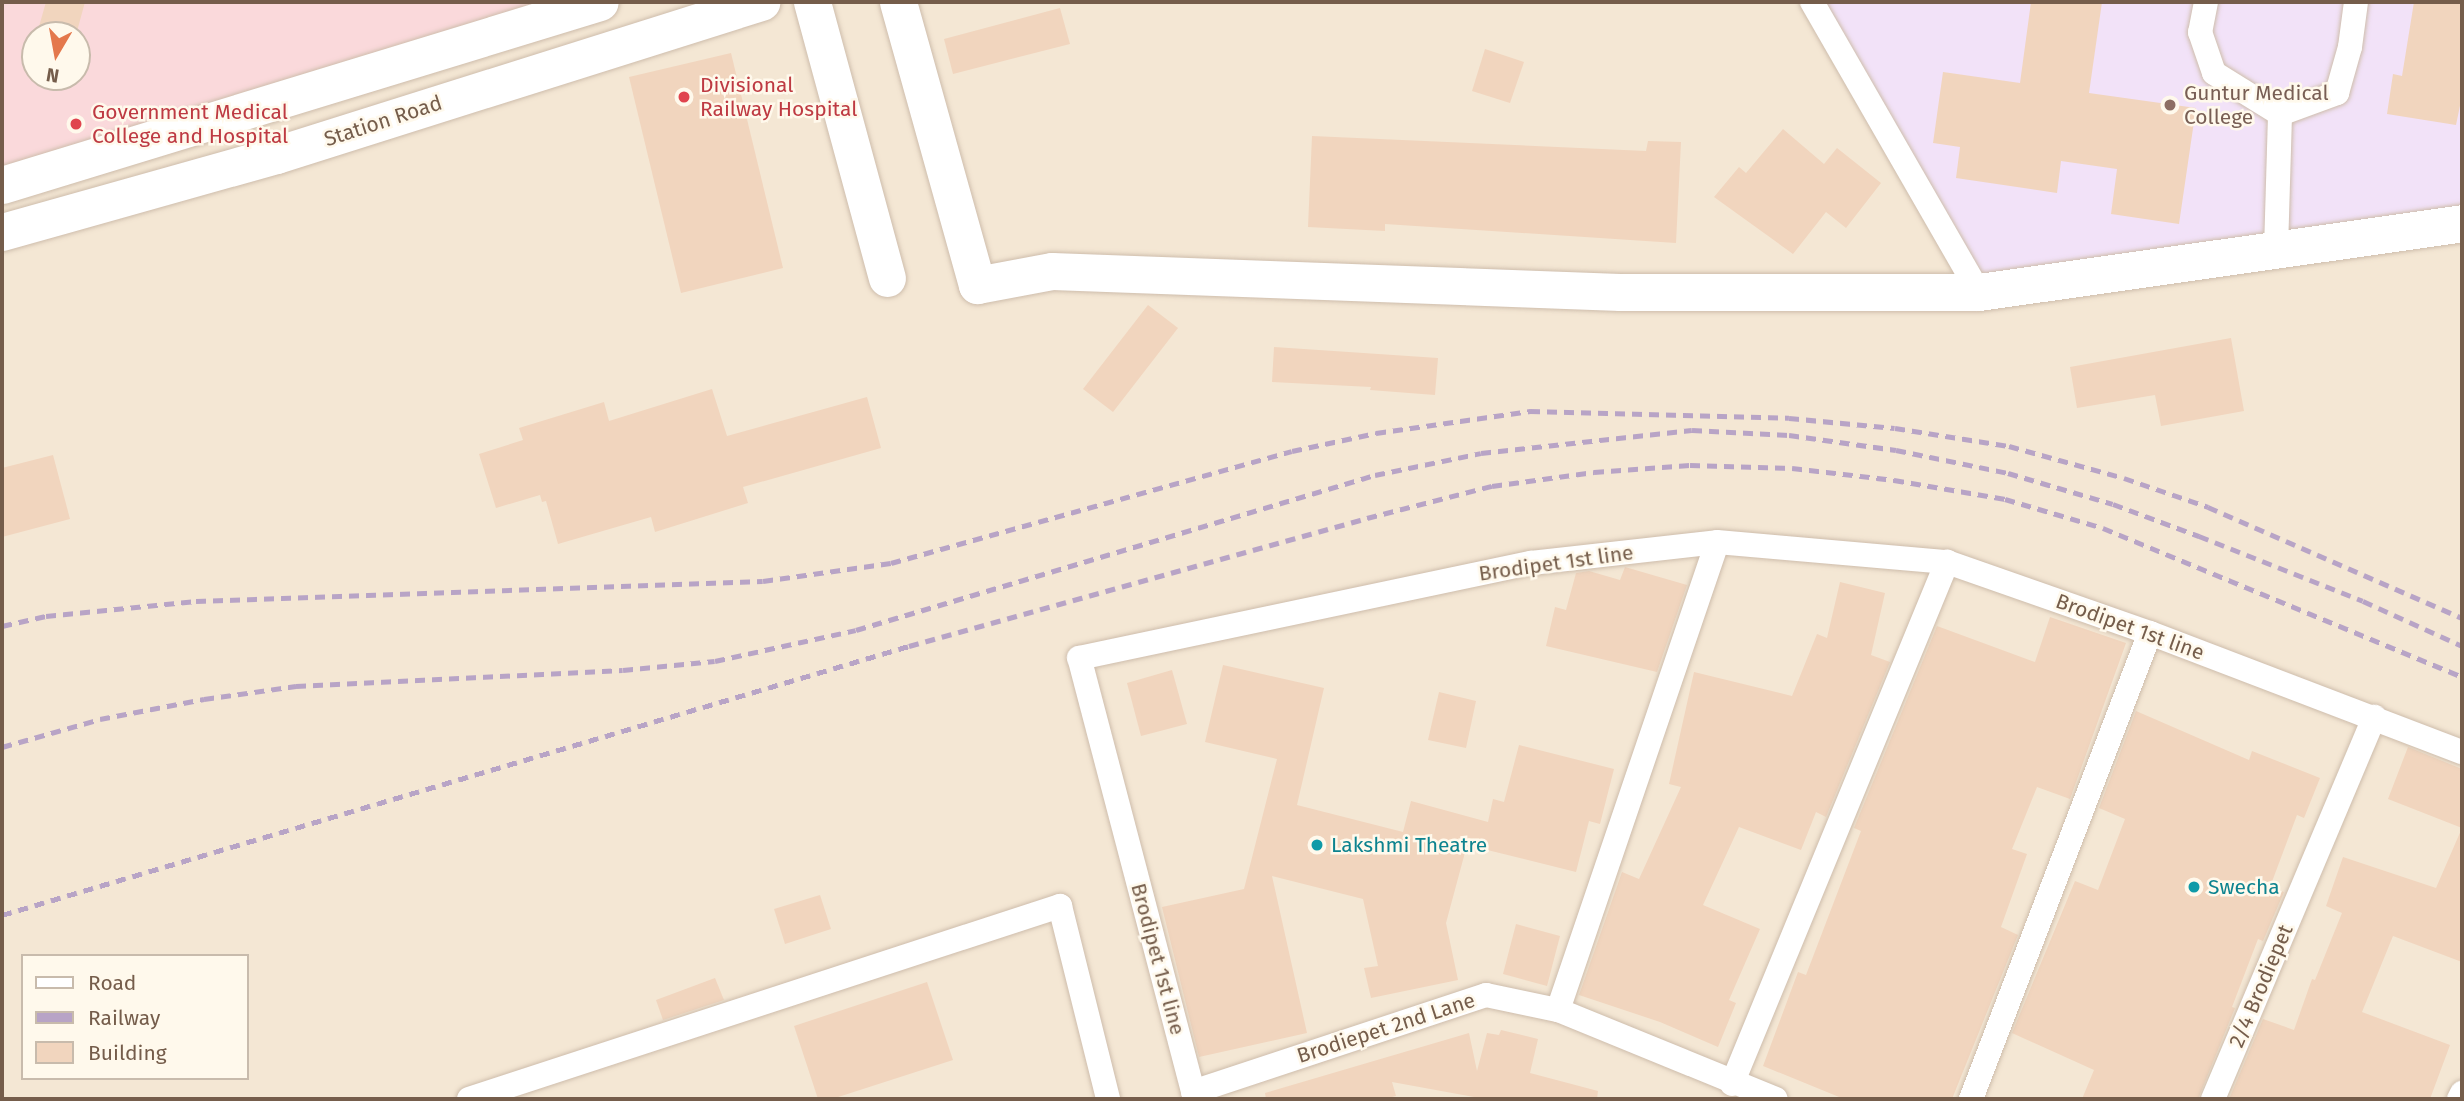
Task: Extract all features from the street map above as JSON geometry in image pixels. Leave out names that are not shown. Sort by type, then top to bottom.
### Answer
[{"type":"street","points":[[2,185],[600,2]]},
{"type":"street","name":"Station Road","points":[[2,232],[276,155],[761,2]]},
{"type":"street","points":[[812,2],[887,278]]},
{"type":"street","points":[[898,2],[977,285],[1052,271],[1620,292],[1979,292],[2462,223]]},
{"type":"street","points":[[1812,2],[1979,292]]},
{"type":"street","points":[[2206,2],[2200,32],[2214,73],[2280,114]]},
{"type":"street","points":[[2280,114],[2337,93],[2350,47],[2356,2]]},
{"type":"street","points":[[2276,250],[2280,114]]},
{"type":"street","points":[[1558,1010],[1717,542]]},
{"type":"street","name":"Brodipet 1st line","points":[[1194,1096],[1079,658],[1531,563],[1717,542],[1947,562],[2150,633],[2462,752]]},
{"type":"street","points":[[1732,1084],[1947,562]]},
{"type":"street","points":[[1971,1099],[2150,633]]},
{"type":"street","name":"2/4 Brodiepet","points":[[2213,1099],[2374,717]]},
{"type":"street","points":[[469,1099],[1060,906],[1108,1099]]},
{"type":"street","name":"Brodiepet 2nd Lane","points":[[1194,1096],[1486,995],[1558,1010],[1732,1084],[1776,1099]]},
{"type":"street","points":[[2459,1099],[2462,1093]]},
{"type":"shaded area","points":[[2,2],[2462,2],[2462,1099],[2,1099]]},
{"type":"shaded area","name":"Government Medical College and Hospital","points":[[2,2],[552,2],[2,171]]},
{"type":"shaded area","name":"Guntur Medical College","points":[[1819,2],[2462,2],[2462,207],[1984,287]]},
{"type":"building","points":[[46,2],[85,2],[80,21],[41,21]]},
{"type":"building","points":[[2031,2],[2102,2],[2089,93],[2196,108],[2179,224],[2111,214],[2117,169],[2061,161],[2057,193],[1956,178],[1960,147],[1933,143],[1943,72],[2020,83]]},
{"type":"building","points":[[2414,2],[2462,2],[2462,96],[2456,125],[2387,114],[2393,74],[2402,76]]},
{"type":"building","points":[[1060,8],[1070,44],[953,74],[944,39]]},
{"type":"building","points":[[1485,49],[1524,62],[1510,103],[1472,91]]},
{"type":"building","points":[[731,53],[783,268],[681,293],[629,77]]},
{"type":"building","points":[[1783,129],[1824,164],[1837,148],[1881,183],[1846,228],[1826,212],[1793,254],[1714,197],[1739,167],[1746,173]]},
{"type":"building","points":[[1312,136],[1646,151],[1648,141],[1681,142],[1676,243],[1385,224],[1385,231],[1308,227]]},
{"type":"building","points":[[1148,305],[1178,328],[1113,412],[1083,389]]},
{"type":"building","points":[[2231,338],[2244,411],[2161,426],[2155,395],[2077,408],[2070,367]]},
{"type":"building","points":[[1274,347],[1438,358],[1435,395],[1370,390],[1371,387],[1272,382]]},
{"type":"building","points":[[712,389],[727,436],[867,397],[881,448],[743,487],[748,503],[655,532],[651,517],[558,544],[546,501],[542,502],[540,495],[496,508],[479,454],[523,440],[519,428],[604,402],[609,421]]},
{"type":"building","points":[[53,455],[70,519],[2,537],[2,468]]},
{"type":"building","points":[[1625,567],[1687,585],[1657,672],[1546,646],[1555,607],[1566,610],[1576,573],[1589,571],[1620,580]]},
{"type":"building","points":[[1840,582],[1885,593],[1871,655],[1890,662],[1826,817],[1816,812],[1801,850],[1739,827],[1703,905],[1760,929],[1729,1000],[1736,1003],[1718,1047],[1660,1022],[1579,995],[1622,872],[1639,879],[1681,787],[1669,784],[1694,672],[1792,696],[1817,634],[1827,638]]},
{"type":"building","points":[[2050,617],[2126,643],[2070,799],[2037,787],[2012,849],[2027,854],[2001,927],[2018,935],[1952,1099],[1844,1099],[1763,1066],[1798,972],[1806,975],[1861,831],[1854,828],[1937,626],[2035,662]]},
{"type":"building","points":[[1223,665],[1324,688],[1297,805],[1403,832],[1411,801],[1488,822],[1493,799],[1504,802],[1519,745],[1614,769],[1600,824],[1589,821],[1576,872],[1467,845],[1446,923],[1458,980],[1371,998],[1364,968],[1378,966],[1363,899],[1272,876],[1307,1033],[1199,1057],[1162,907],[1244,889],[1277,759],[1205,742]]},
{"type":"building","points":[[1172,670],[1187,724],[1141,736],[1127,683]]},
{"type":"building","points":[[1439,692],[1476,701],[1466,748],[1428,740]]},
{"type":"building","points":[[2136,711],[2249,760],[2252,751],[2320,778],[2304,818],[2297,815],[2270,887],[2284,892],[2263,941],[2258,939],[2232,1007],[2235,1008],[2198,1099],[2082,1099],[2094,1070],[2012,1033],[2075,881],[2098,890],[2125,819],[2099,808]]},
{"type":"building","points":[[2408,747],[2462,769],[2462,828],[2388,799]]},
{"type":"building","points":[[2462,828],[2462,962],[2393,936],[2362,1012],[2450,1045],[2430,1099],[2229,1099],[2263,1019],[2294,1030],[2312,979],[2315,980],[2342,913],[2326,906],[2343,857],[2436,888]]},
{"type":"building","points":[[820,895],[831,929],[785,944],[774,909]]},
{"type":"building","points":[[1516,924],[1560,936],[1547,986],[1503,974]]},
{"type":"building","points":[[715,978],[724,1000],[663,1020],[656,1000]]},
{"type":"building","points":[[927,982],[953,1060],[832,1099],[818,1099],[794,1026]]},
{"type":"building","points":[[1501,1030],[1538,1039],[1530,1073],[1598,1091],[1597,1099],[1485,1099],[1392,1082],[1396,1096],[1384,1099],[1266,1099],[1265,1093],[1469,1033],[1477,1071],[1487,1033],[1499,1035]]},
{"type":"railway","points":[[2,626],[46,616],[196,601],[763,581],[891,563],[1292,451],[1376,433],[1530,411],[1789,418],[1895,428],[2009,446],[2124,478],[2208,507],[2462,618]]},
{"type":"railway","points":[[2,747],[100,719],[204,699],[296,686],[623,670],[715,661],[856,630],[1375,475],[1481,453],[1692,430],[1789,435],[1896,450],[2008,473],[2113,504],[2199,536],[2363,601],[2462,646]]},
{"type":"railway","points":[[2,915],[909,646],[1367,518],[1492,486],[1594,472],[1690,465],[1792,468],[1894,480],[2005,499],[2103,528],[2462,677]]},
{"type":"place","name":"Divisional Railway Hospital","points":[[684,97]]},
{"type":"place","name":"Guntur Medical College","points":[[2170,105]]},
{"type":"place","name":"Government Medical College and Hospital","points":[[76,124]]},
{"type":"place","name":"Lakshmi Theatre","points":[[1317,845]]},
{"type":"place","name":"Swecha","points":[[2194,887]]}]
